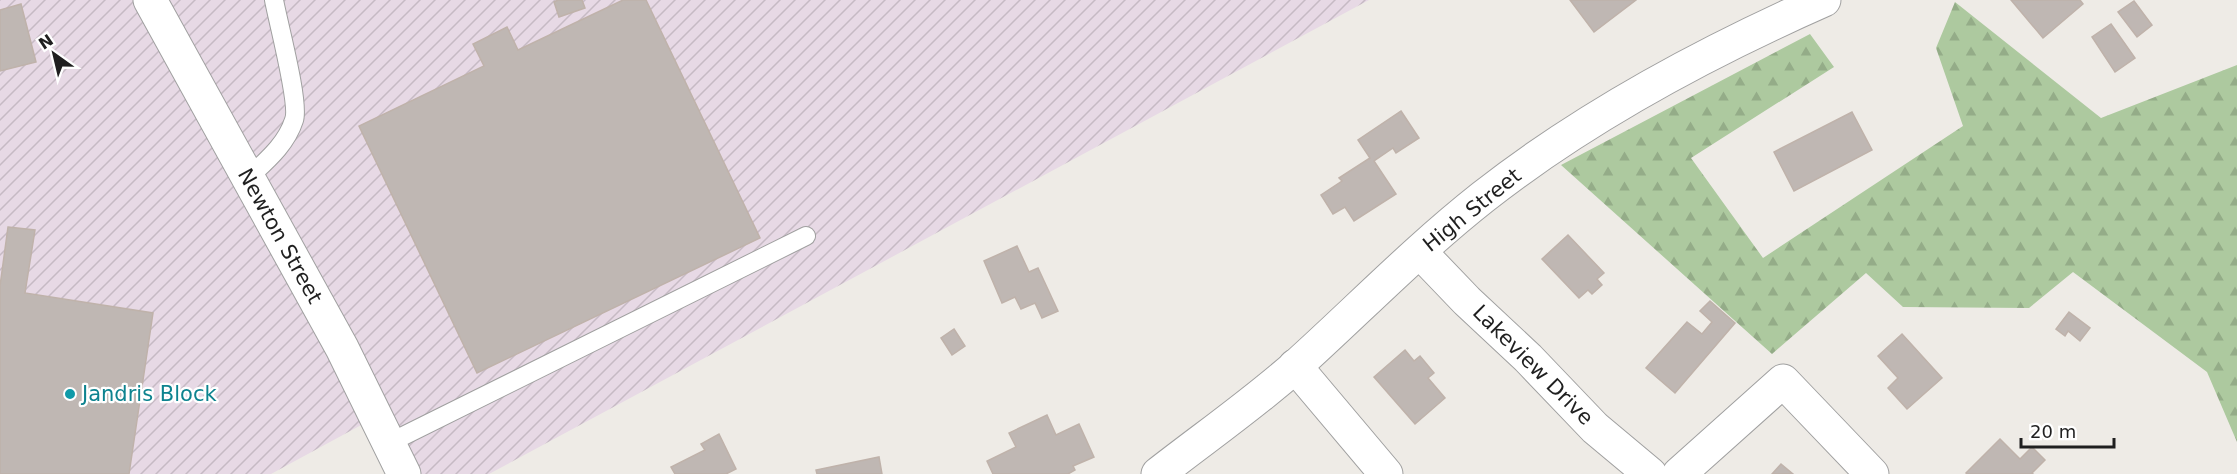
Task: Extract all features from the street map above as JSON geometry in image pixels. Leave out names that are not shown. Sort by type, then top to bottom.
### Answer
[{"type":"street","name":"Newton Street","points":[[150,0],[342,348],[404,474]]},
{"type":"street","name":"High Street","points":[[1158,474],[1295,366],[1420,252],[1483,197],[1517,172],[1619,105],[1683,68],[1741,38],[1824,0]]},
{"type":"street","name":"Lakeview Drive","points":[[1420,252],[1596,428],[1650,474]]},
{"type":"street","points":[[1295,366],[1386,474]]},
{"type":"street","points":[[1679,474],[1783,381],[1872,474]]},
{"type":"lane","points":[[248,178],[280,147],[295,118],[294,95],[274,0]]},
{"type":"lane","points":[[389,443],[806,236]]},
{"type":"shaded area","points":[[0,0],[1369,0],[489,474],[404,474],[376,417],[271,474],[0,474]]},
{"type":"green space","points":[[1955,2],[2101,118],[2237,65],[2237,442],[2207,372],[2073,272],[2029,308],[1903,307],[1866,273],[1772,354],[1561,165],[1810,34],[1834,67],[1691,158],[1763,258],[1963,126],[1936,48]]},
{"type":"building","points":[[582,0],[585,8],[559,17],[554,2]]},
{"type":"building","points":[[623,0],[646,0],[760,238],[477,373],[359,126],[484,66],[473,44],[507,27],[518,50]]},
{"type":"building","points":[[1570,0],[1636,0],[1594,32]]},
{"type":"building","points":[[2011,0],[2080,0],[2083,4],[2043,38]]},
{"type":"building","points":[[2134,1],[2152,25],[2137,37],[2118,12]]},
{"type":"building","points":[[21,4],[36,62],[0,71],[0,10]]},
{"type":"building","points":[[2111,24],[2135,58],[2115,72],[2092,37]]},
{"type":"building","points":[[1401,111],[1419,138],[1396,153],[1393,148],[1374,161],[1396,194],[1354,221],[1345,207],[1333,214],[1321,195],[1342,181],[1339,178],[1370,158],[1358,140]]},
{"type":"building","points":[[1852,112],[1872,150],[1794,191],[1774,152]]},
{"type":"building","name":"Jandris Block","points":[[8,227],[35,230],[25,293],[153,313],[129,474],[0,474],[0,286]]},
{"type":"building","points":[[1568,235],[1604,273],[1597,279],[1602,285],[1592,294],[1588,290],[1579,298],[1542,259]]},
{"type":"building","points":[[1017,246],[1029,272],[1038,268],[1058,311],[1042,318],[1035,303],[1021,309],[1015,297],[1002,303],[984,261]]},
{"type":"building","points":[[1710,301],[1735,323],[1675,393],[1646,368],[1687,322],[1702,334],[1712,322],[1700,311]]},
{"type":"building","points":[[2069,312],[2090,328],[2080,341],[2068,331],[2065,336],[2056,329]]},
{"type":"building","points":[[954,329],[965,346],[952,355],[941,338]]},
{"type":"building","points":[[1902,334],[1942,378],[1907,409],[1888,388],[1898,378],[1878,356]]},
{"type":"building","points":[[1405,350],[1414,361],[1420,356],[1434,373],[1428,378],[1445,398],[1415,424],[1374,377]]},
{"type":"building","points":[[1047,415],[1056,435],[1079,424],[1094,457],[1073,466],[1075,470],[1068,474],[993,474],[987,461],[1016,447],[1009,433]]},
{"type":"building","points":[[719,434],[736,469],[726,474],[675,474],[671,467],[705,450],[701,444]]},
{"type":"building","points":[[2000,439],[2020,459],[2032,447],[2045,460],[2033,474],[1967,474]]},
{"type":"building","points":[[879,457],[882,474],[817,474],[816,470]]},
{"type":"building","points":[[1781,464],[1793,474],[1772,474]]},
{"type":"place","name":"Jandris Block","points":[[70,394]]}]
